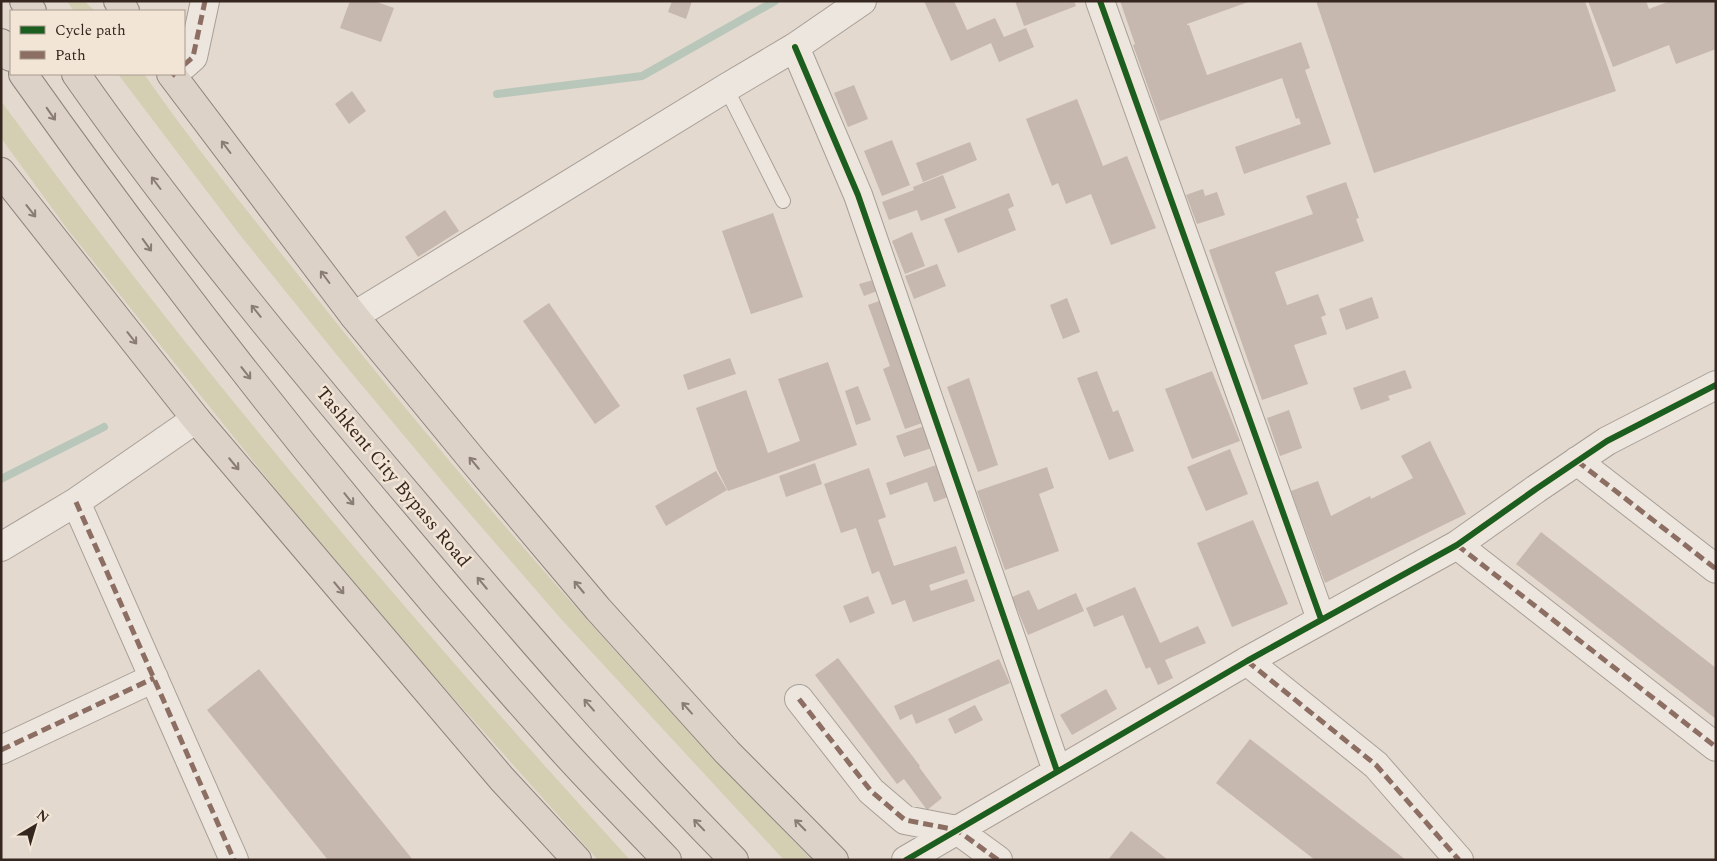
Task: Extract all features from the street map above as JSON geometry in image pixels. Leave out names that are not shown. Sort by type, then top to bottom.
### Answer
[{"type":"highway","points":[[1,43],[10,56]]},
{"type":"highway","points":[[24,75],[164,268],[355,507],[456,628],[559,746],[667,860]]},
{"type":"highway","name":"Tashkent City Bypass Road","points":[[77,75],[190,228],[375,457],[593,710],[734,860]]},
{"type":"highway","points":[[177,75],[354,316],[475,463],[598,609],[727,752],[834,860]]},
{"type":"highway","points":[[1,172],[196,419],[502,779],[577,860]]},
{"type":"street","points":[[185,64],[193,57],[205,1]]},
{"type":"street","points":[[354,316],[726,88],[795,48],[862,1]]},
{"type":"street","points":[[1100,1],[1321,619]]},
{"type":"street","points":[[795,48],[858,196],[1057,771]]},
{"type":"street","points":[[906,860],[1247,661],[1457,545],[1607,441],[1716,384]]},
{"type":"street","points":[[1,547],[76,502],[196,419]]},
{"type":"street","points":[[1577,461],[1716,569]]},
{"type":"street","points":[[76,502],[234,860]]},
{"type":"street","points":[[1457,545],[1716,746]]},
{"type":"street","points":[[1247,661],[1376,766],[1459,860]]},
{"type":"street","points":[[1,750],[154,678]]},
{"type":"street","points":[[800,699],[871,791],[905,820],[957,830],[998,860]]},
{"type":"lane","points":[[726,88],[784,200]]},
{"type":"shaded area","points":[[67,1],[84,1],[94,10],[73,10]]},
{"type":"shaded area","points":[[119,75],[145,75],[271,241],[433,442],[618,655],[812,860],[784,860],[562,620],[452,493],[240,235]]},
{"type":"shaded area","points":[[1,101],[150,298],[305,489],[465,676],[630,860],[598,860],[321,546],[68,230],[1,138]]},
{"type":"building","points":[[350,1],[374,1],[394,8],[381,42],[340,28]]},
{"type":"building","points":[[672,1],[692,1],[686,19],[668,12]]},
{"type":"building","points":[[924,1],[954,1],[967,30],[995,18],[1004,37],[1026,28],[1034,47],[999,62],[991,43],[951,61]]},
{"type":"building","points":[[1015,1],[1074,1],[1076,6],[1024,26]]},
{"type":"building","points":[[1120,1],[1251,1],[1187,24],[1207,75],[1301,42],[1310,68],[1305,70],[1331,144],[1244,174],[1235,147],[1301,124],[1299,118],[1296,119],[1282,78],[1160,121],[1133,45],[1135,44]]},
{"type":"building","points":[[1316,1],[1585,1],[1616,91],[1374,173]]},
{"type":"building","points":[[1588,1],[1646,1],[1649,9],[1670,1],[1716,1],[1716,49],[1676,64],[1669,45],[1613,67]]},
{"type":"building","points":[[854,85],[868,119],[848,127],[834,93]]},
{"type":"building","points":[[352,91],[366,111],[349,124],[335,104]]},
{"type":"building","points":[[1077,99],[1103,166],[1127,156],[1156,228],[1111,245],[1091,194],[1066,204],[1058,183],[1052,186],[1026,119]]},
{"type":"building","points":[[892,140],[910,185],[882,196],[864,151]]},
{"type":"building","points":[[970,142],[977,160],[923,182],[916,163]]},
{"type":"building","points":[[943,175],[956,208],[921,221],[917,210],[889,220],[882,202],[914,190],[913,187]]},
{"type":"building","points":[[1346,182],[1359,218],[1356,219],[1364,241],[1275,272],[1287,305],[1318,294],[1326,315],[1321,317],[1327,334],[1294,345],[1308,384],[1262,400],[1209,250],[1313,214],[1306,196]]},
{"type":"building","points":[[1203,189],[1205,196],[1217,192],[1225,215],[1197,224],[1186,195]]},
{"type":"building","points":[[1009,193],[1014,206],[1008,209],[1016,230],[958,253],[944,219]]},
{"type":"building","points":[[445,210],[459,231],[418,257],[405,237]]},
{"type":"building","points":[[773,213],[803,297],[751,314],[722,231]]},
{"type":"building","points":[[912,232],[925,266],[905,274],[892,241]]},
{"type":"building","points":[[937,264],[946,286],[914,299],[905,276]]},
{"type":"building","points":[[873,280],[877,291],[864,296],[859,284]]},
{"type":"building","points":[[1372,297],[1379,318],[1346,330],[1339,309]]},
{"type":"building","points":[[1067,298],[1080,332],[1063,339],[1050,305]]},
{"type":"building","points":[[882,300],[925,422],[905,429],[883,369],[890,366],[868,305]]},
{"type":"building","points":[[549,303],[620,406],[595,424],[523,321]]},
{"type":"building","points":[[730,358],[736,374],[688,390],[683,375]]},
{"type":"building","points":[[828,362],[857,445],[728,491],[717,469],[696,408],[746,390],[768,453],[800,441],[778,379]]},
{"type":"building","points":[[1405,370],[1412,388],[1388,396],[1390,400],[1361,410],[1353,388]]},
{"type":"building","points":[[1097,371],[1113,412],[1118,410],[1134,451],[1109,460],[1077,378]]},
{"type":"building","points":[[1212,371],[1240,441],[1192,459],[1165,389]]},
{"type":"building","points":[[969,378],[998,465],[978,472],[947,387]]},
{"type":"building","points":[[858,386],[871,420],[856,425],[845,391]]},
{"type":"building","points":[[1289,410],[1302,448],[1280,456],[1267,418]]},
{"type":"building","points":[[930,424],[938,446],[904,457],[896,436]]},
{"type":"building","points":[[1430,441],[1466,514],[1325,583],[1291,491],[1318,481],[1331,516],[1370,496],[1371,499],[1413,478],[1401,456]]},
{"type":"building","points":[[1230,449],[1248,494],[1206,511],[1187,467]]},
{"type":"building","points":[[815,463],[822,484],[786,497],[779,476]]},
{"type":"building","points":[[939,464],[951,496],[934,502],[927,482],[890,495],[886,483]]},
{"type":"building","points":[[1047,467],[1054,488],[1039,494],[1059,551],[1005,570],[977,491]]},
{"type":"building","points":[[869,468],[886,517],[878,520],[894,566],[956,546],[965,573],[929,585],[931,591],[967,579],[975,601],[913,622],[905,600],[892,605],[879,571],[872,574],[856,528],[841,533],[824,484]]},
{"type":"building","points":[[716,471],[727,490],[666,526],[655,506]]},
{"type":"building","points":[[1253,520],[1288,604],[1232,627],[1197,543]]},
{"type":"building","points":[[1541,532],[1716,668],[1716,719],[1516,564]]},
{"type":"building","points":[[1135,587],[1160,643],[1198,626],[1206,643],[1165,660],[1173,678],[1158,685],[1150,667],[1146,669],[1123,615],[1094,627],[1086,608]]},
{"type":"building","points":[[1029,590],[1038,610],[1076,593],[1084,611],[1028,635],[1012,597]]},
{"type":"building","points":[[868,596],[875,613],[850,623],[843,606]]},
{"type":"building","points":[[838,658],[942,798],[927,810],[904,779],[897,784],[815,675]]},
{"type":"building","points":[[999,659],[1010,683],[916,724],[912,714],[900,720],[894,706]]},
{"type":"building","points":[[259,669],[413,860],[328,860],[207,710]]},
{"type":"building","points":[[1106,689],[1117,709],[1072,735],[1060,715]]},
{"type":"building","points":[[975,705],[983,720],[955,734],[948,719]]},
{"type":"building","points":[[1250,739],[1406,860],[1315,860],[1216,783]]},
{"type":"building","points":[[1131,831],[1168,860],[1108,860]]},
{"type":"waterway","points":[[497,94],[642,76],[775,1]]},
{"type":"waterway","points":[[1,479],[104,427]]},
{"type":"marked path","points":[[185,64],[193,57],[205,1]]},
{"type":"marked path","points":[[1577,461],[1716,569]]},
{"type":"marked path","points":[[76,502],[234,860]]},
{"type":"marked path","points":[[1457,545],[1716,747]]},
{"type":"marked path","points":[[1247,661],[1376,765],[1459,860]]},
{"type":"marked path","points":[[1,750],[154,678]]},
{"type":"marked path","points":[[799,699],[871,791],[905,820],[957,830],[998,860]]},
{"type":"cycle path","points":[[1100,1],[1321,619]]},
{"type":"cycle path","points":[[795,47],[858,195],[1057,771]]},
{"type":"cycle path","points":[[906,860],[1247,661],[1457,545],[1607,441],[1716,385]]}]
